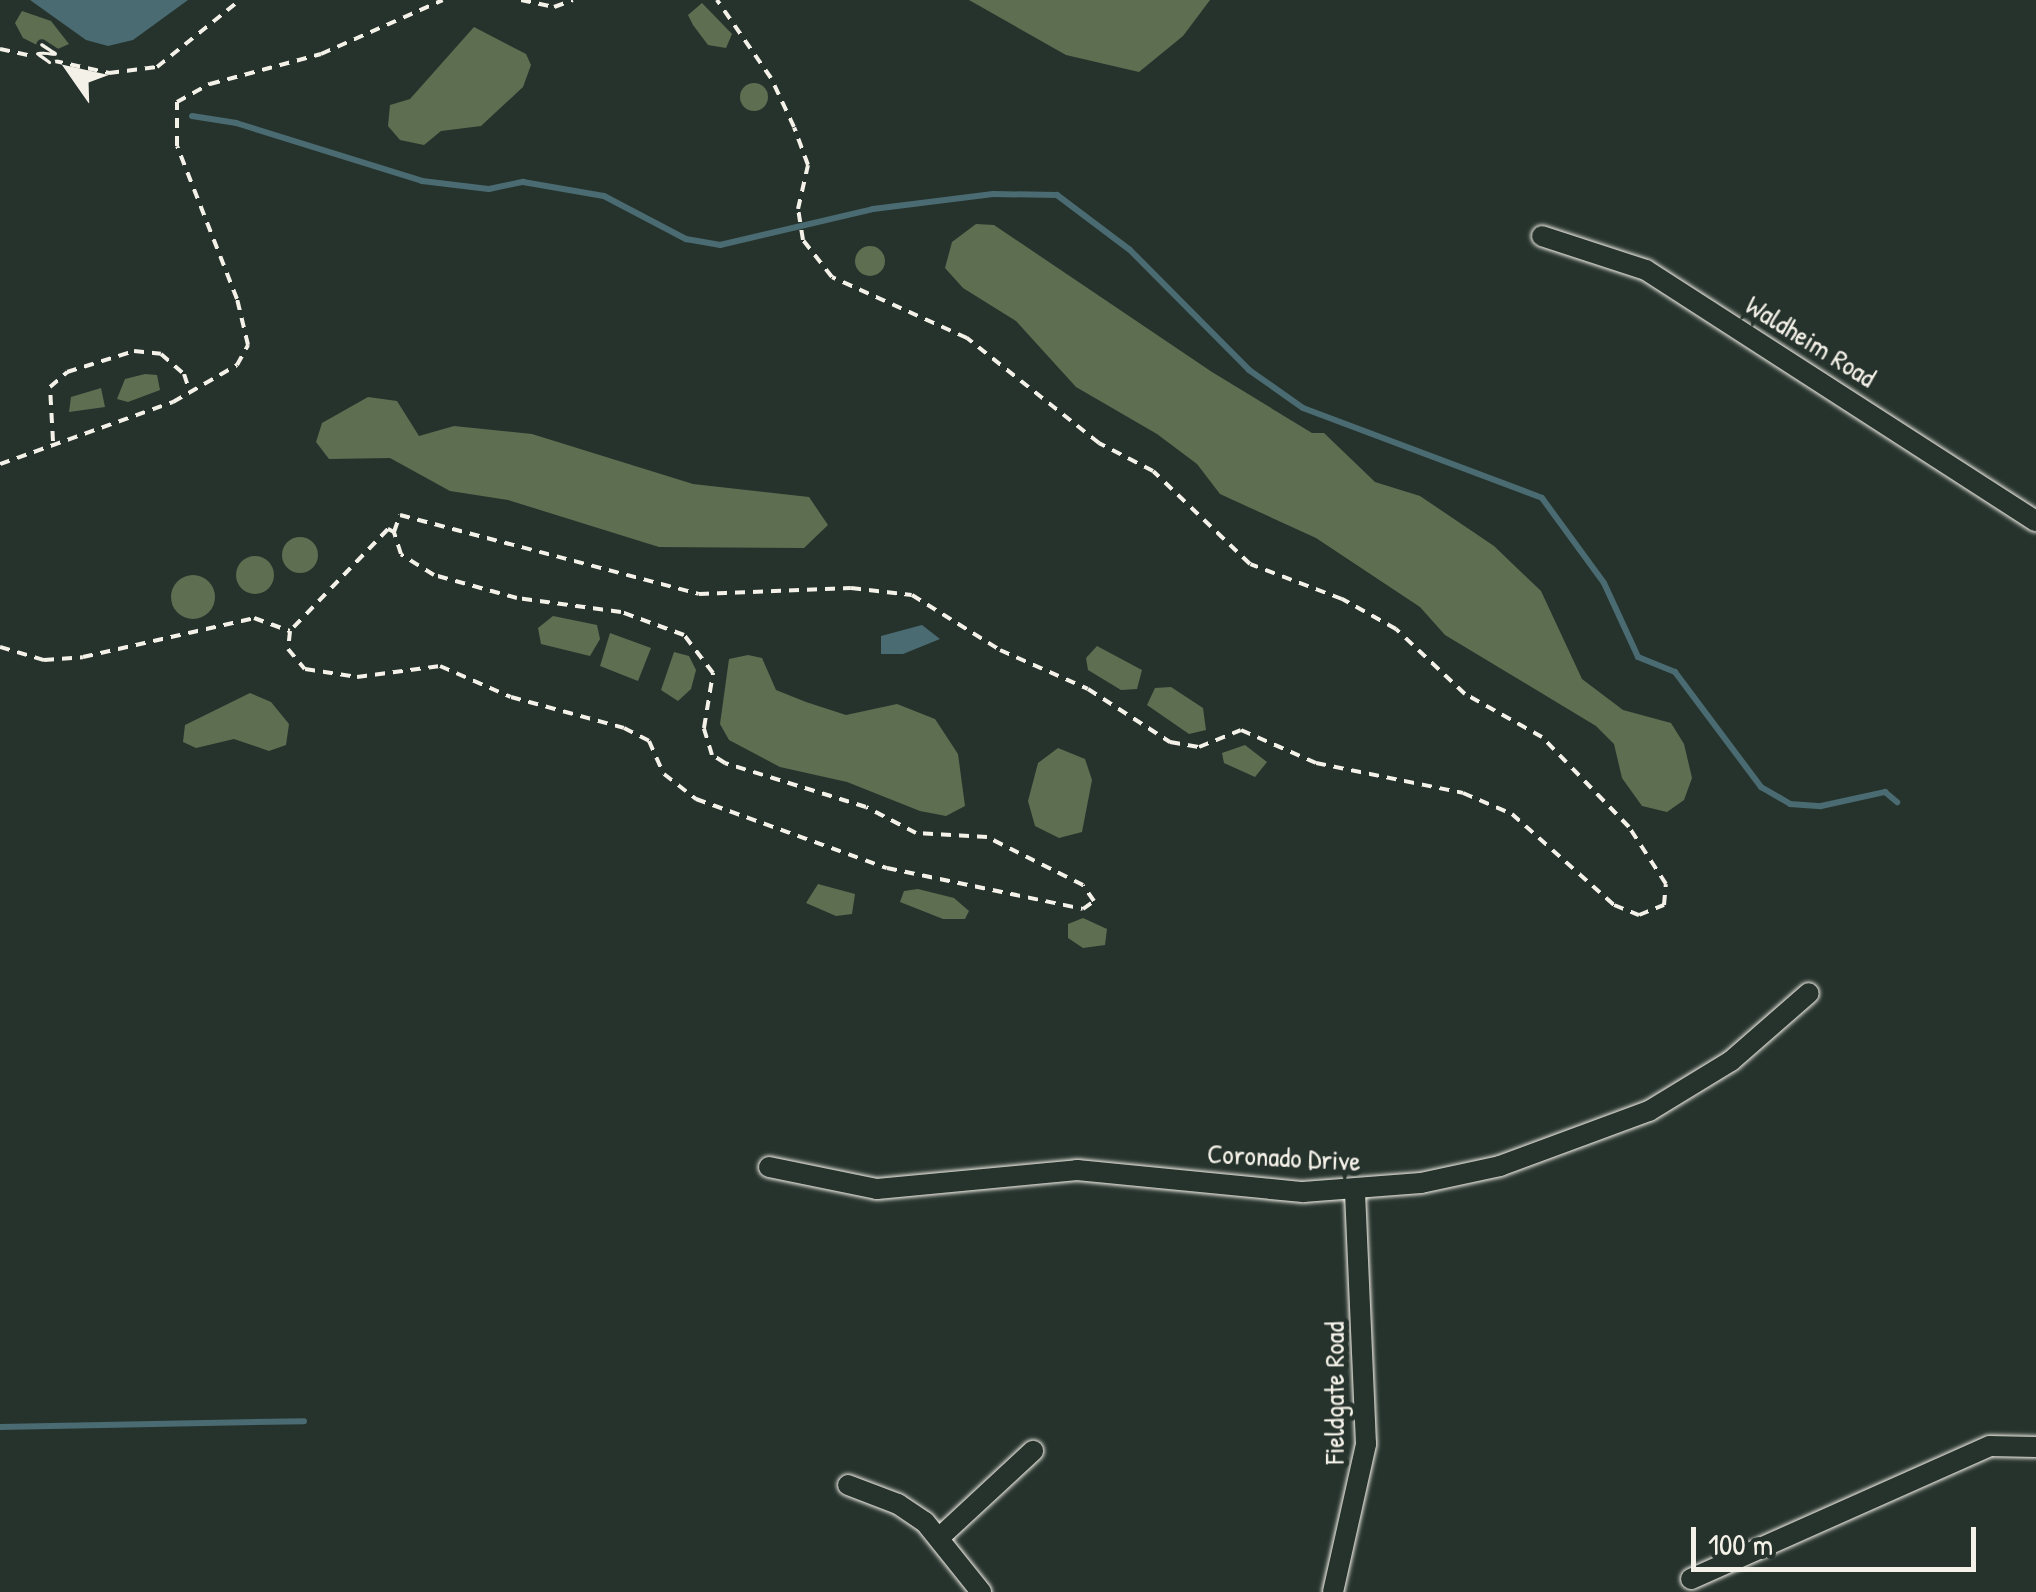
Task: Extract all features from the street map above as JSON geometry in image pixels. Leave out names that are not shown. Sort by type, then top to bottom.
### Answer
[{"type":"street","name":"Waldheim Road","points":[[1542,236],[1646,270],[2036,521]]},
{"type":"street","name":"Coronado Drive","points":[[769,1167],[877,1189],[1077,1170],[1252,1190],[1355,1192],[1500,1166],[1598,1133],[1731,1061],[1809,993]]},
{"type":"street","name":"Fieldgate Road","points":[[1333,1592],[1366,1444],[1355,1192]]},
{"type":"street","points":[[1690,1579],[1990,1446],[2036,1447]]},
{"type":"street","points":[[940,1537],[1033,1451]]},
{"type":"street","points":[[848,1485],[898,1504],[940,1537],[981,1592]]},
{"type":"path","points":[[0,50],[110,74],[157,67],[240,0]]},
{"type":"path","points":[[0,464],[53,441],[118,426],[236,365],[248,345],[238,299],[177,146],[177,102],[210,84],[321,54],[444,0]]},
{"type":"path","points":[[521,0],[554,7],[573,0]]},
{"type":"path","points":[[394,532],[388,530],[290,631],[288,649],[305,669],[357,677],[440,666],[526,702],[624,728],[649,742],[664,774],[696,799],[887,868],[1082,909],[1094,901],[1083,885],[988,837],[916,832],[866,807],[752,776],[712,755],[704,728],[712,673],[684,635],[621,612],[517,598],[434,574],[401,554],[394,532],[400,514],[699,594],[851,588],[912,595],[1000,650],[1088,688],[1170,742],[1200,748],[1240,730],[1316,764],[1464,792],[1512,814],[1614,904],[1639,916],[1664,905],[1666,884],[1629,827],[1542,736],[1487,710],[1423,649],[1364,610],[1250,564],[1153,471],[1099,443],[967,338],[832,277],[803,240],[798,208],[808,165],[794,127],[771,78],[717,0]]},
{"type":"path","points":[[53,441],[50,387],[67,372],[134,351],[160,354],[184,374],[190,390]]},
{"type":"path","points":[[0,648],[44,660],[83,657],[254,618],[290,631]]},
{"type":"green space","points":[[969,0],[1210,0],[1183,36],[1139,72],[1066,55]]},
{"type":"green space","points":[[702,3],[732,34],[726,48],[708,45],[693,25],[688,15]]},
{"type":"green space","points":[[22,11],[51,21],[69,44],[51,52],[23,38],[15,23]]},
{"type":"green space","points":[[474,27],[526,54],[531,65],[523,87],[481,126],[441,131],[424,145],[400,140],[388,126],[390,105],[410,99]]},
{"type":"green space","points":[[754,83],[764,87],[768,97],[764,107],[754,111],[744,107],[740,97],[744,87]]},
{"type":"green space","points":[[976,224],[994,225],[1212,372],[1312,433],[1324,433],[1375,482],[1420,496],[1494,546],[1541,591],[1582,679],[1623,710],[1671,723],[1684,744],[1692,778],[1684,800],[1667,812],[1642,806],[1622,778],[1614,744],[1596,726],[1445,635],[1420,607],[1316,538],[1220,494],[1197,464],[1157,434],[1076,387],[1016,321],[963,288],[945,268],[952,242]]},
{"type":"green space","points":[[870,246],[884,255],[885,261],[876,275],[870,276],[856,267],[855,261],[864,247]]},
{"type":"green space","points":[[157,375],[160,390],[128,402],[117,399],[125,379]]},
{"type":"green space","points":[[101,388],[105,407],[69,412],[71,397]]},
{"type":"green space","points":[[368,397],[397,401],[419,436],[454,426],[532,434],[693,484],[809,497],[828,525],[804,548],[659,547],[508,500],[450,491],[390,458],[329,459],[316,442],[322,423]]},
{"type":"green space","points":[[300,537],[312,543],[318,555],[312,567],[300,573],[288,567],[282,555],[288,543]]},
{"type":"green space","points":[[255,556],[269,561],[274,575],[269,589],[255,594],[241,589],[236,575],[241,561]]},
{"type":"green space","points":[[193,575],[208,582],[215,597],[208,612],[193,619],[178,612],[171,597],[178,582]]},
{"type":"green space","points":[[553,616],[597,625],[600,639],[590,656],[541,644],[538,628]]},
{"type":"green space","points":[[610,633],[651,648],[638,681],[600,666]]},
{"type":"green space","points":[[1097,646],[1142,670],[1137,689],[1121,690],[1088,670],[1086,658]]},
{"type":"green space","points":[[674,652],[689,656],[696,670],[691,689],[678,701],[661,690]]},
{"type":"green space","points":[[748,655],[762,658],[776,690],[806,702],[846,715],[897,704],[935,719],[958,754],[965,806],[946,816],[920,811],[847,782],[780,767],[729,740],[720,724],[729,659]]},
{"type":"green space","points":[[1171,687],[1203,708],[1206,730],[1189,734],[1147,705],[1155,688]]},
{"type":"green space","points":[[250,693],[271,702],[289,724],[286,745],[269,751],[234,739],[196,748],[183,742],[185,725]]},
{"type":"green space","points":[[1245,745],[1267,762],[1255,777],[1224,763],[1222,753]]},
{"type":"green space","points":[[1058,748],[1085,759],[1092,780],[1082,832],[1059,838],[1035,826],[1028,801],[1038,763]]},
{"type":"green space","points":[[818,884],[855,894],[852,914],[836,916],[806,903]]},
{"type":"green space","points":[[918,889],[954,898],[969,911],[965,919],[943,919],[900,902],[904,891]]},
{"type":"green space","points":[[1083,918],[1107,929],[1105,945],[1083,948],[1068,938],[1068,924]]},
{"type":"water","points":[[30,0],[188,0],[133,40],[108,46],[86,40]]},
{"type":"water","points":[[922,625],[940,639],[903,654],[881,654],[881,636]]},
{"type":"waterway","points":[[192,116],[236,123],[422,181],[489,189],[523,182],[604,196],[686,239],[720,245],[873,209],[993,194],[1057,195],[1130,250],[1249,370],[1303,408],[1542,498],[1604,583],[1638,657],[1675,672],[1761,787],[1790,804],[1821,806],[1885,792],[1897,802]]},
{"type":"waterway","points":[[0,1427],[304,1421]]}]
